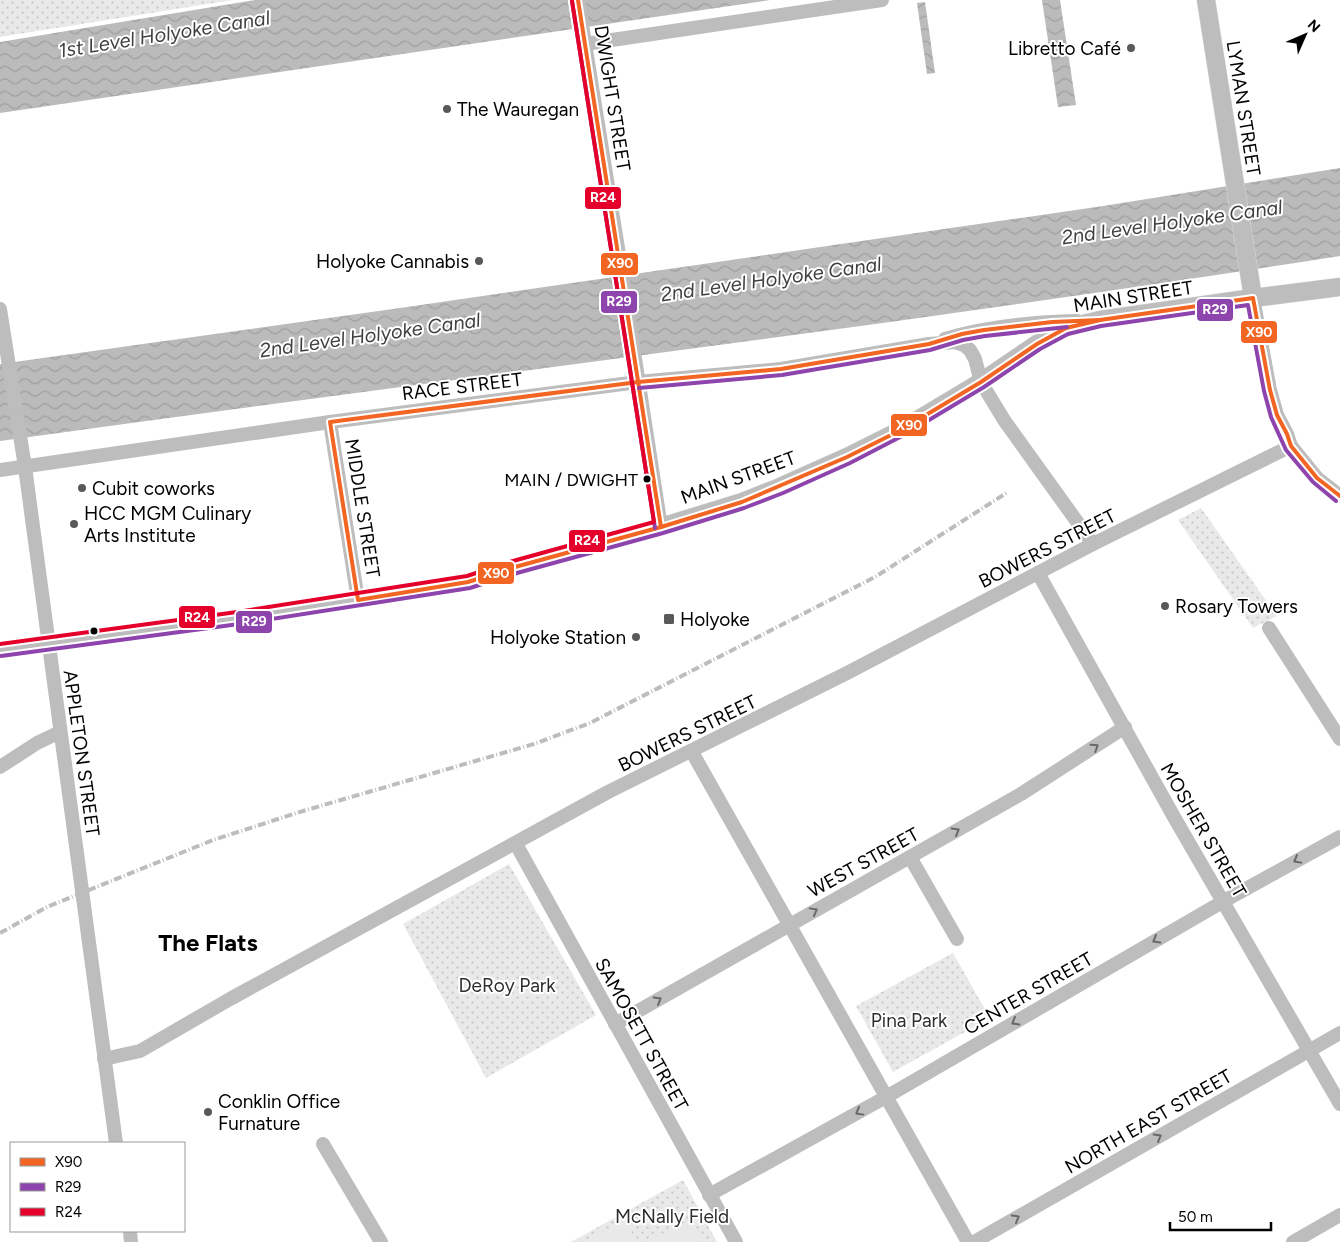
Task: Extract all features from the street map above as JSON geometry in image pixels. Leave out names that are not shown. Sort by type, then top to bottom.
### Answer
[{"type":"main road","name":"LYMAN STREET","points":[[1206,0],[1253,298]]},
{"type":"main road","name":"MAIN STREET","points":[[0,650],[238,618],[468,582],[515,567],[661,527],[742,502],[787,484],[901,430],[1066,328],[1100,320],[1340,287]]},
{"type":"street","name":"DWIGHT STREET","points":[[578,0],[661,527]]},
{"type":"street","points":[[584,40],[882,0]]},
{"type":"street","name":"LYMAN STREET","points":[[1253,298],[1270,390],[1277,415],[1287,434],[1290,446],[1317,478],[1340,496]]},
{"type":"street","name":"APPLETON STREET","points":[[0,309],[25,467],[116,1142]]},
{"type":"street","name":"RACE STREET","points":[[929,344],[962,334],[984,330],[1052,322],[1100,320]]},
{"type":"street","name":"RACE STREET","points":[[0,470],[330,422],[638,382],[781,369],[929,344],[955,342],[964,345],[975,358],[981,382]]},
{"type":"street","points":[[981,382],[1004,420],[1093,544]]},
{"type":"street","name":"MIDDLE STREET","points":[[330,422],[358,600]]},
{"type":"street","name":"BOWERS STREET","points":[[104,1058],[140,1051],[230,999],[608,792],[692,752],[1093,544],[1290,446]]},
{"type":"street","name":"MOSHER STREET","points":[[1038,573],[1174,817],[1340,1104]]},
{"type":"street","points":[[1269,628],[1340,739]]},
{"type":"street","name":"WEST STREET","points":[[615,1024],[1021,794],[1125,727]]},
{"type":"street","points":[[0,766],[37,743],[60,732]]},
{"type":"street","points":[[692,752],[968,1242]]},
{"type":"street","name":"CENTER STREET","points":[[709,1195],[886,1097],[1224,901],[1340,837]]},
{"type":"street","name":"SAMOSETT STREET","points":[[516,844],[736,1242]]},
{"type":"street","points":[[910,857],[957,939]]},
{"type":"street","name":"NORTH EAST STREET","points":[[974,1242],[1340,1033]]},
{"type":"street","points":[[323,1144],[381,1242]]},
{"type":"street","points":[[1293,1242],[1340,1215]]},
{"type":"green space","points":[[0,0],[233,0],[0,37]]},
{"type":"green space","points":[[1201,508],[1277,616],[1253,628],[1178,520]]},
{"type":"green space","name":"DeRoy Park","points":[[509,864],[596,1015],[486,1078],[403,924]]},
{"type":"green space","name":"Pina Park","points":[[953,953],[990,1018],[893,1072],[856,1006]]},
{"type":"green space","name":"McNally Field","points":[[683,1180],[717,1242],[571,1242]]},
{"type":"green space","points":[[625,1220],[637,1242],[584,1242]]},
{"type":"green space","points":[[679,1224],[695,1229],[702,1242],[648,1242]]},
{"type":"water","name":"1st Level Holyoke Canal","points":[[255,0],[770,0],[0,113],[0,42]]},
{"type":"water","points":[[1042,0],[1060,0],[1076,105],[1058,107]]},
{"type":"water","points":[[925,2],[935,73],[927,74],[917,3]]},
{"type":"water","name":"2nd Level Holyoke Canal","points":[[1340,168],[1340,256],[1006,306],[0,441],[0,364],[1103,206]]},
{"type":"railway","points":[[0,933],[47,907],[213,840],[303,811],[534,744],[590,723],[875,577],[1008,492]]},
{"type":"transit line","name":"X90","points":[[578,0],[661,527]]},
{"type":"transit line","name":"R29","points":[[572,1],[655,528]]},
{"type":"transit line","name":"R24","points":[[0,644],[237,612],[467,576],[513,561],[654,522],[572,1]]},
{"type":"transit line","name":"X90","points":[[1100,320],[1253,298],[1270,390],[1277,415],[1291,446],[1317,478],[1340,496]]},
{"type":"transit line","name":"R29","points":[[1,656],[239,624],[470,588],[517,573],[663,533],[744,508],[783,493],[850,463],[904,435],[984,387],[1040,349],[1068,334],[1101,326],[1248,305],[1264,391],[1271,417],[1286,450],[1313,482],[1336,501]]},
{"type":"transit line","name":"X90","points":[[1100,320],[1066,328],[1037,344],[981,382],[901,430],[847,457],[742,502],[468,582],[358,600],[330,422],[638,382],[781,369],[929,344],[962,334],[984,330],[1052,322],[1100,320]]},
{"type":"transit line","name":"R29","points":[[639,388],[782,375],[930,350],[963,340],[985,336],[1067,327]]},
{"type":"place","name":"Libretto Café","points":[[1131,48]]},
{"type":"place","name":"The Wauregan","points":[[447,109]]},
{"type":"place","name":"Holyoke Cannabis","points":[[479,261]]},
{"type":"place","name":"MAIN / DWIGHT","points":[[647,479]]},
{"type":"place","name":"Cubit coworks","points":[[82,488]]},
{"type":"place","name":"HCC MGM Culinary Arts Institute","points":[[74,524]]},
{"type":"place","name":"Rosary Towers","points":[[1165,606]]},
{"type":"place","name":"Holyoke","points":[[669,619]]},
{"type":"place","name":"Holyoke Station","points":[[636,637]]},
{"type":"place","name":"Conklin Office Furnature","points":[[208,1112]]},
{"type":"district","name":"The Flats","points":[[208,943]]}]
